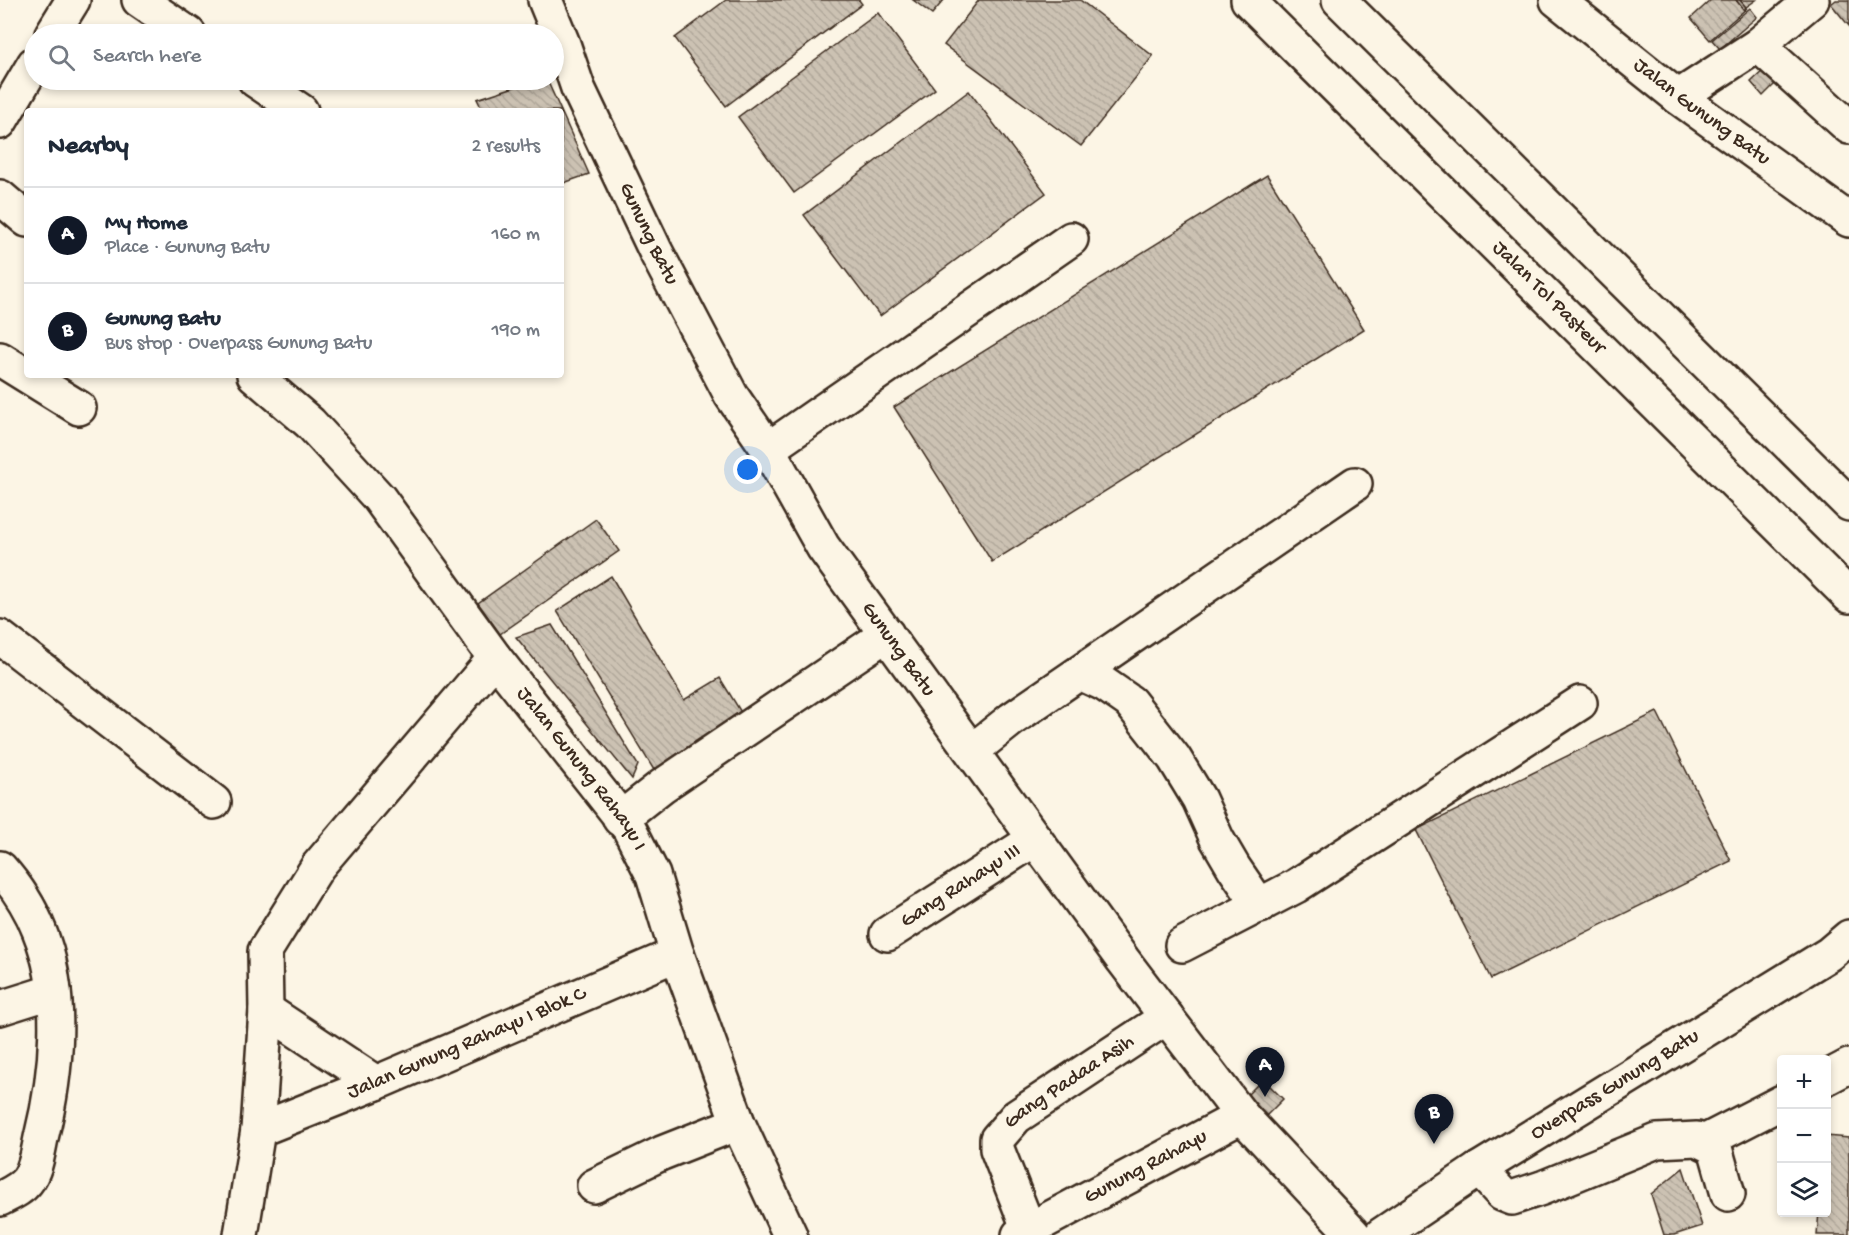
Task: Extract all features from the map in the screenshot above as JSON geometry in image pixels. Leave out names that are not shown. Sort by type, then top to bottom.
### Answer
[{"type":"main road","points":[[58,24],[73,0]]},
{"type":"main road","points":[[139,0],[174,24]]},
{"type":"main road","name":"Gunung Batu","points":[[545,0],[555,24]]},
{"type":"main road","name":"Jalan Tol Pasteur","points":[[1248,0],[1849,596]]},
{"type":"main road","points":[[1339,0],[1849,504]]},
{"type":"main road","name":"Jalan Gunung Batu","points":[[1557,0],[1678,97],[1849,220]]},
{"type":"main road","points":[[1678,97],[1758,45],[1812,0]]},
{"type":"main road","points":[[1758,45],[1849,127]]},
{"type":"main road","name":"Gunung Batu","points":[[564,47],[578,88],[656,252],[731,395],[768,448],[823,547],[1035,839],[1242,1116],[1354,1235]]},
{"type":"main road","points":[[0,122],[24,81]]},
{"type":"main road","points":[[270,90],[297,108]]},
{"type":"main road","points":[[768,448],[1071,239]]},
{"type":"main road","points":[[0,359],[24,374]]},
{"type":"main road","points":[[31,378],[79,408]]},
{"type":"main road","name":"Jalan Gunung Rahayu I","points":[[258,378],[310,423],[379,498],[495,658],[629,828],[653,875],[677,954],[738,1123],[790,1235]]},
{"type":"main road","points":[[972,751],[1012,719],[1355,484]]},
{"type":"main road","points":[[621,819],[662,786],[887,634]]},
{"type":"main road","points":[[0,637],[214,802]]},
{"type":"main road","points":[[241,1235],[258,1130],[266,1010],[265,951],[318,866],[495,658]]},
{"type":"main road","points":[[1080,673],[1104,684],[1130,702],[1174,758],[1199,799],[1217,839],[1260,906]]},
{"type":"main road","points":[[1182,945],[1260,906],[1305,880],[1580,703]]},
{"type":"main road","name":"Gang Rahayu III","points":[[887,934],[1035,839]]},
{"type":"main road","points":[[0,868],[17,887],[40,931],[54,991],[55,1063],[36,1162],[27,1181],[14,1192],[0,1199]]},
{"type":"main road","name":"Overpass Gunung Batu","points":[[1381,1235],[1479,1169],[1829,954],[1849,937]]},
{"type":"main road","name":"Jalan Gunung Rahayu I Blok C","points":[[258,1130],[376,1083],[677,954]]},
{"type":"main road","points":[[0,1008],[54,991]]},
{"type":"main road","points":[[266,1010],[376,1083]]},
{"type":"main road","name":"Gang Padaa Asih","points":[[1024,1232],[997,1149],[997,1139],[1016,1117],[1167,1017]]},
{"type":"main road","points":[[1831,1076],[1849,1066]]},
{"type":"main road","points":[[1704,1142],[1777,1104]]},
{"type":"main road","name":"Gunung Rahayu","points":[[1024,1232],[1242,1116]]},
{"type":"main road","points":[[594,1185],[662,1153],[738,1123]]},
{"type":"main road","points":[[1479,1169],[1502,1194],[1512,1198],[1657,1141],[1697,1139],[1715,1148],[1728,1194]]},
{"type":"building","points":[[726,0],[859,0],[862,4],[726,106],[675,38]]},
{"type":"building","points":[[913,0],[944,0],[932,14]]},
{"type":"building","points":[[979,0],[1080,0],[1153,56],[1081,146],[944,45]]},
{"type":"building","points":[[1711,0],[1736,0],[1744,10],[1747,8],[1710,40],[1691,18]]},
{"type":"building","points":[[1736,0],[1740,0],[1746,7],[1744,10]]},
{"type":"building","points":[[1740,0],[1756,0],[1746,7]]},
{"type":"building","points":[[1836,0],[1849,0],[1849,26],[1831,4]]},
{"type":"building","points":[[1750,8],[1757,17],[1720,49],[1712,40]]},
{"type":"building","points":[[878,13],[935,89],[794,193],[738,117]]},
{"type":"building","points":[[1768,66],[1780,79],[1763,96],[1751,82]]},
{"type":"building","points":[[505,90],[552,90],[560,108],[482,108],[477,99]]},
{"type":"building","points":[[969,91],[1046,193],[880,316],[804,215]]},
{"type":"building","points":[[564,118],[589,174],[564,183]]},
{"type":"building","points":[[1267,175],[1364,329],[992,562],[894,407]]},
{"type":"building","points":[[596,519],[619,551],[500,634],[478,603]]},
{"type":"building","points":[[611,576],[684,700],[720,678],[747,722],[657,775],[557,611]]},
{"type":"building","points":[[552,625],[638,765],[632,779],[516,637]]},
{"type":"building","points":[[1657,712],[1731,861],[1491,979],[1416,830]]},
{"type":"building","points":[[1263,1079],[1283,1099],[1266,1116],[1246,1096]]},
{"type":"building","points":[[1831,1136],[1849,1138],[1849,1235],[1817,1235],[1819,1217],[1831,1217]]},
{"type":"building","points":[[1683,1168],[1702,1226],[1674,1235],[1664,1235],[1651,1194]]},
{"type":"place","name":"My Home","points":[[1265,1097]]},
{"type":"place","name":"Gunung Batu","points":[[1434,1144]]}]
